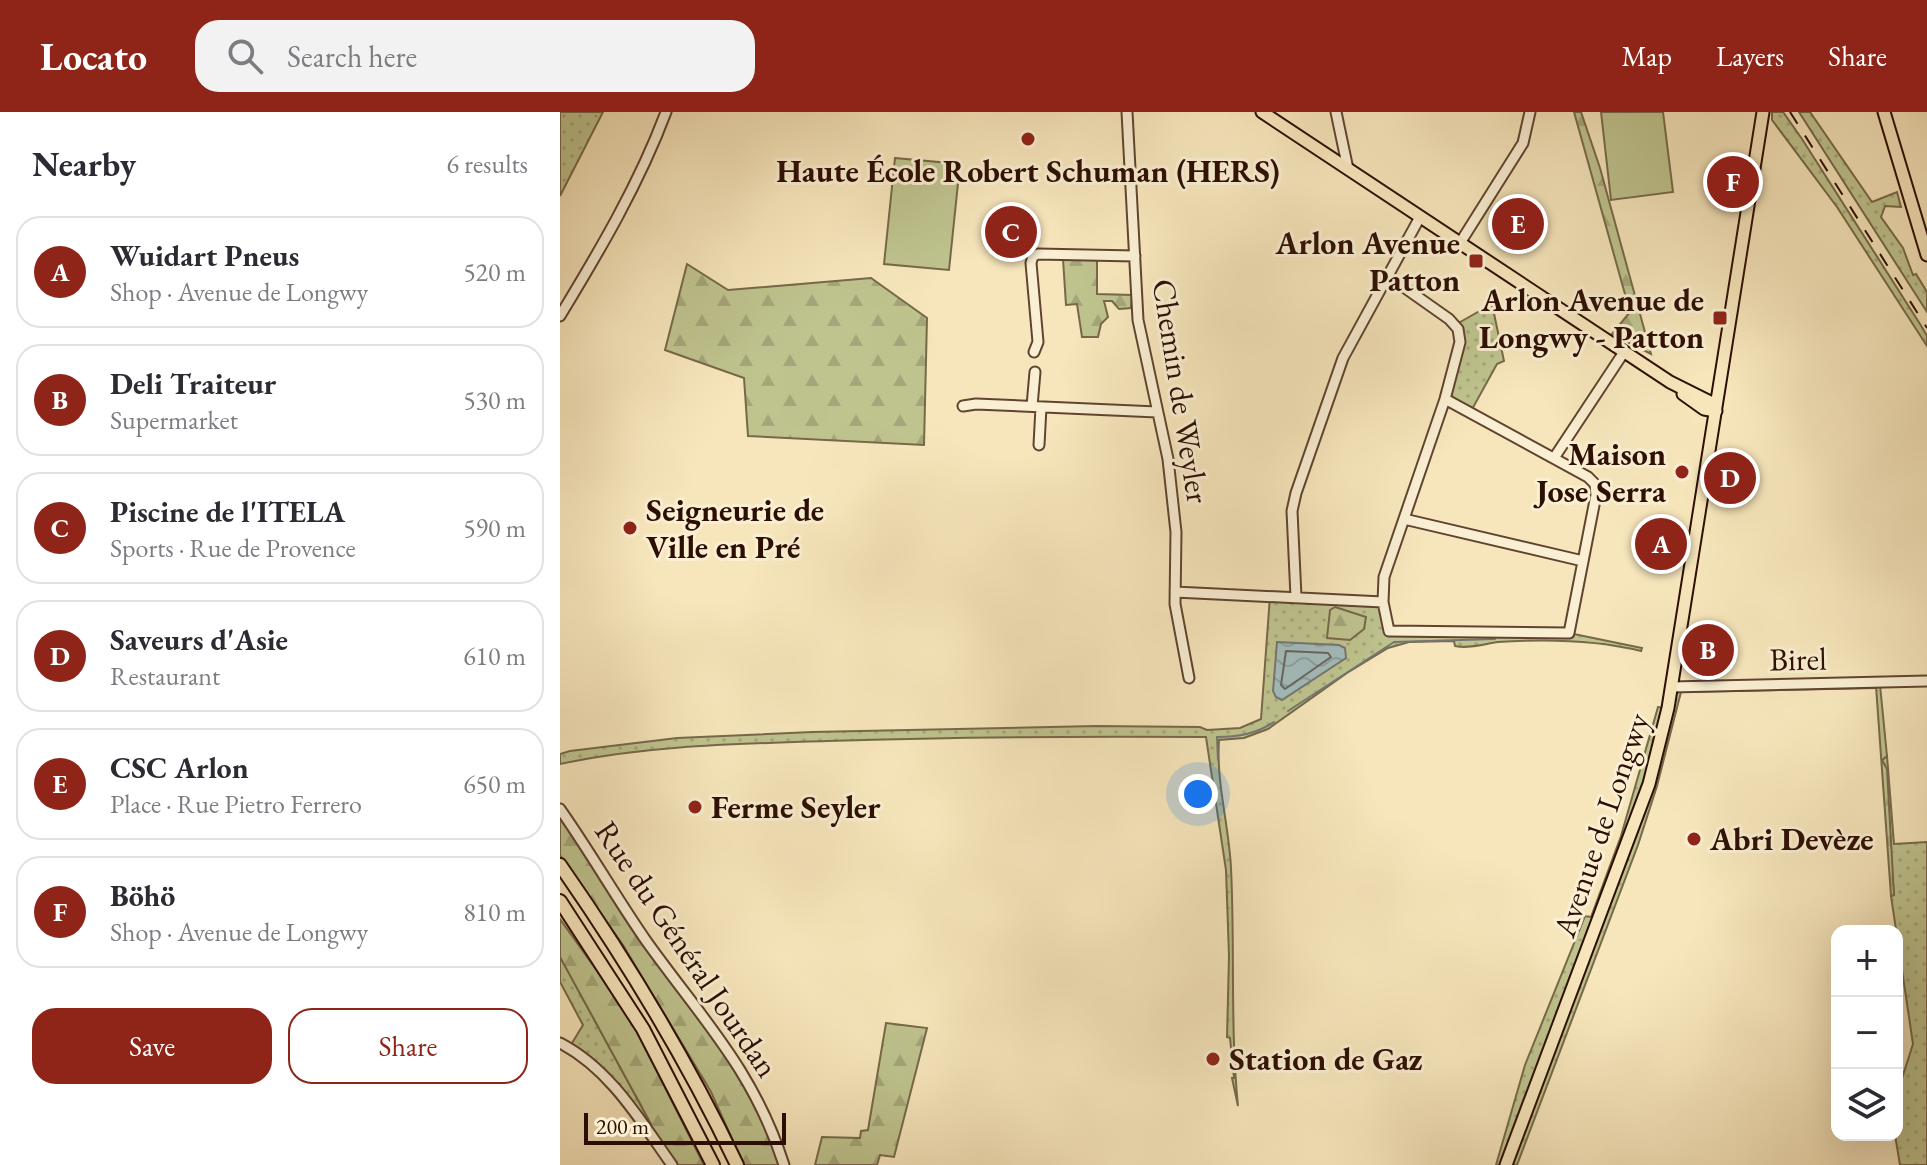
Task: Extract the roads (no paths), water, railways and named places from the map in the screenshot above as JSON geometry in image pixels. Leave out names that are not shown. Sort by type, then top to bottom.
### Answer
[{"type":"highway","points":[[560,865],[659,1016],[737,1165]]},
{"type":"highway","points":[[560,901],[643,1029],[713,1165]]},
{"type":"main road","points":[[1262,112],[1670,382],[1716,408]]},
{"type":"main road","name":"Avenue de Longwy","points":[[1506,1165],[1649,784],[1671,687],[1763,112]]},
{"type":"main road","points":[[1884,112],[1927,255]]},
{"type":"main road","points":[[1670,382],[1700,392],[1708,389],[1713,384],[1720,343],[1728,336]]},
{"type":"main road","points":[[1670,382],[1692,403],[1703,419],[1710,443]]},
{"type":"main road","points":[[1692,403],[1704,409],[1716,408]]},
{"type":"street","points":[[560,316],[612,229],[654,146],[666,112]]},
{"type":"street","name":"Chemin de Weyler","points":[[1127,112],[1138,320],[1173,493],[1175,592],[1189,678]]},
{"type":"street","points":[[1336,112],[1348,169]]},
{"type":"street","points":[[1460,243],[1523,143],[1530,112]]},
{"type":"street","points":[[1331,157],[1343,139]]},
{"type":"street","points":[[1296,597],[1292,511],[1296,493],[1343,358],[1420,217]]},
{"type":"street","points":[[1034,352],[1038,342],[1031,263],[1033,256],[1135,256]]},
{"type":"street","points":[[1388,276],[1449,319],[1458,329],[1458,355],[1445,399],[1384,577],[1383,602],[1389,631],[1569,633],[1596,495],[1595,484],[1588,477],[1445,399]]},
{"type":"street","points":[[1554,458],[1624,352]]},
{"type":"street","points":[[1035,372],[1039,445]]},
{"type":"street","points":[[963,406],[976,404],[1157,412]]},
{"type":"street","points":[[1404,519],[1583,561]]},
{"type":"street","points":[[1175,592],[1383,602]]},
{"type":"street","name":"Birel","points":[[1671,687],[1927,681]]},
{"type":"street","name":"Rue du Général Jourdan","points":[[560,809],[646,940],[734,1057],[764,1112],[784,1165]]},
{"type":"street","points":[[560,1043],[590,1063],[609,1081],[672,1165]]},
{"type":"water","points":[[1277,642],[1339,645],[1345,648],[1346,658],[1282,700],[1273,691]]},
{"type":"waterway","points":[[1288,711],[1394,642],[1495,639]]},
{"type":"waterway","points":[[1218,760],[1217,737],[1247,734],[1274,722]]},
{"type":"railway","points":[[1790,112],[1927,328]]},
{"type":"place","name":"Haute École Robert Schuman (HERS)","points":[[1028,139]]},
{"type":"place","name":"Böhö","points":[[1733,182]]},
{"type":"place","name":"CSC Arlon","points":[[1518,224]]},
{"type":"place","name":"Piscine de l'ITELA","points":[[1011,232]]},
{"type":"place","name":"Arlon Avenue Patton","points":[[1476,261]]},
{"type":"place","name":"Arlon Avenue de Longwy - Patton","points":[[1720,318]]},
{"type":"place","name":"Maison Jose Serra","points":[[1682,472]]},
{"type":"place","name":"Saveurs d'Asie","points":[[1730,478]]},
{"type":"place","name":"Seigneurie de Ville en Pré","points":[[630,528]]},
{"type":"place","name":"Wuidart Pneus","points":[[1661,544]]},
{"type":"place","name":"Deli Traiteur","points":[[1708,650]]},
{"type":"place","name":"Ferme Seyler","points":[[695,807]]},
{"type":"place","name":"Abri Devèze","points":[[1694,839]]},
{"type":"place","name":"Station de Gaz","points":[[1213,1059]]}]
